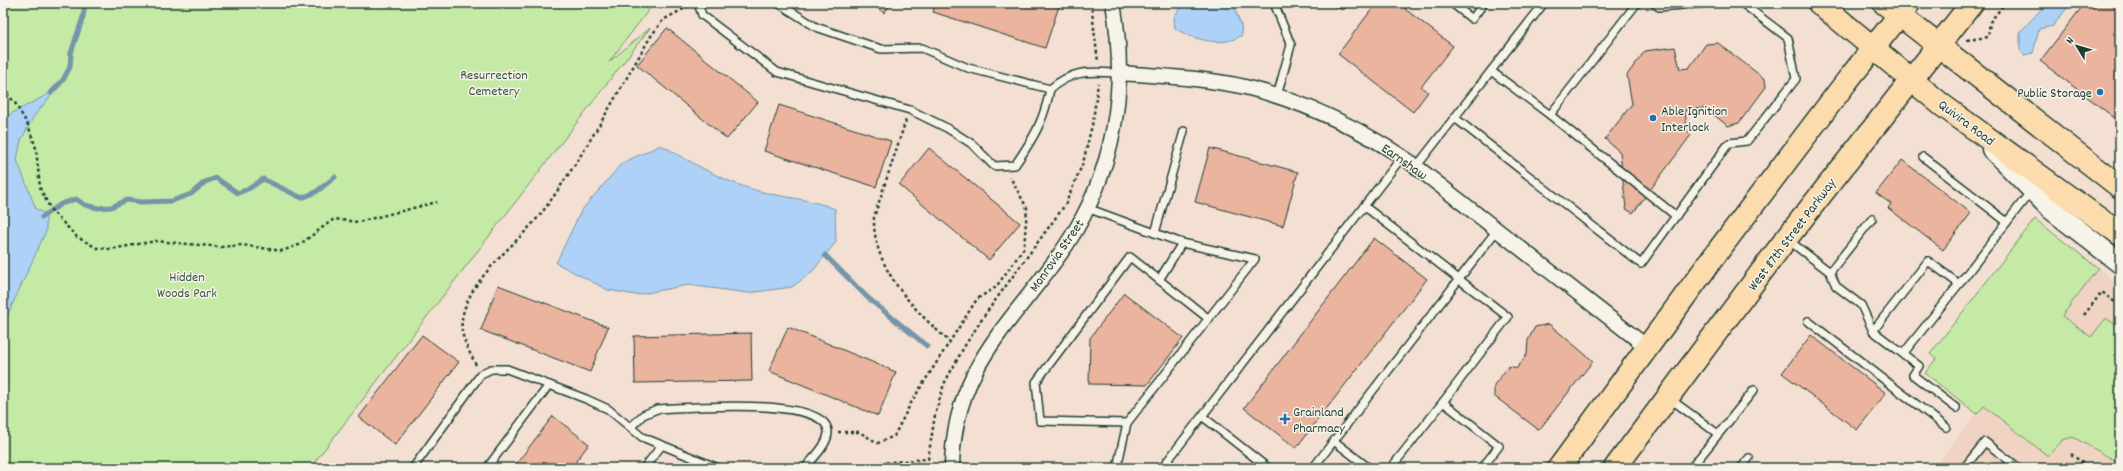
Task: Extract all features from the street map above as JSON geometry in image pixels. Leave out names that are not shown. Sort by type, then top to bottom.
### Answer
[{"type":"main road","name":"Quivira Road","points":[[1820,3],[1962,120],[2120,234]]},
{"type":"main road","name":"West 87th Street Parkway","points":[[1615,468],[1669,398],[1786,239],[1972,3]]},
{"type":"main road","points":[[1559,468],[1647,347],[1873,47],[1898,7],[1939,45],[2120,187]]},
{"type":"main road","points":[[1962,120],[2051,209],[2120,263]]},
{"type":"street","name":"Monrovia Street","points":[[952,468],[954,435],[959,409],[982,356],[1066,244],[1087,208],[1100,179],[1112,136],[1118,103],[1119,36],[1113,3]]},
{"type":"street","name":"Earnshaw","points":[[1119,73],[1198,80],[1244,87],[1277,96],[1330,116],[1386,146],[1416,167],[1647,347]]},
{"type":"lane","points":[[698,3],[702,15],[778,72],[910,110],[947,128],[972,144],[994,166],[1015,165],[1033,140],[1046,111],[1050,89],[1063,78],[1081,72],[1119,73]]},
{"type":"lane","points":[[778,3],[785,9],[816,27],[881,48],[922,48],[968,68],[1050,89]]},
{"type":"lane","points":[[785,9],[790,3]]},
{"type":"lane","points":[[1274,3],[1291,45],[1277,96]]},
{"type":"lane","points":[[1452,3],[1472,19],[1484,3]]},
{"type":"lane","points":[[1416,167],[1543,3]]},
{"type":"lane","points":[[1550,115],[1637,3]]},
{"type":"lane","points":[[1654,3],[1659,7],[1707,3]]},
{"type":"lane","points":[[1455,118],[1641,264],[1729,143],[1747,141],[1796,79],[1788,38],[1742,3]]},
{"type":"lane","points":[[1491,71],[1550,115],[1676,216]]},
{"type":"lane","points":[[1155,233],[1184,131]]},
{"type":"lane","points":[[1162,468],[1402,157]]},
{"type":"lane","points":[[1924,157],[2007,222]]},
{"type":"lane","points":[[1903,354],[2032,190]]},
{"type":"lane","points":[[1364,206],[1508,317],[1391,468]]},
{"type":"lane","points":[[1087,208],[1182,243],[1255,259],[1127,423],[1117,468]]},
{"type":"lane","points":[[1830,272],[1872,219]]},
{"type":"lane","points":[[1313,468],[1497,230]]},
{"type":"lane","points":[[1786,239],[1830,272],[1836,286],[1861,305],[1873,331],[1919,366],[1913,375],[1956,408]]},
{"type":"lane","points":[[1159,280],[1182,243]]},
{"type":"lane","points":[[1127,423],[1040,421],[1036,382],[1130,257],[1209,319]]},
{"type":"lane","points":[[1873,331],[1928,260],[1959,284]]},
{"type":"lane","points":[[1808,321],[1946,427]]},
{"type":"lane","points":[[413,468],[481,374],[491,368],[506,368],[608,409],[642,437],[718,468]]},
{"type":"lane","points":[[487,468],[549,384]]},
{"type":"lane","points":[[1691,468],[1754,390]]},
{"type":"lane","points":[[1669,398],[1718,434]]},
{"type":"lane","points":[[1443,402],[1499,446],[1482,468]]},
{"type":"lane","points":[[631,427],[643,415],[657,409],[770,406],[797,410],[817,416],[825,423],[828,432],[826,442],[805,468]]},
{"type":"lane","points":[[1202,416],[1268,468]]},
{"type":"lane","points":[[1334,441],[1369,468]]},
{"type":"lane","points":[[1964,468],[1985,442],[2019,468]]},
{"type":"lane","points":[[644,468],[662,445]]},
{"type":"lane","points":[[1741,468],[1749,458]]},
{"type":"path","points":[[869,468],[878,463],[928,459],[935,415],[944,384],[986,313],[1065,205],[1083,163],[1093,121],[1099,72],[1091,3]]},
{"type":"path","points":[[1939,45],[1988,37],[1990,22],[2005,3]]},
{"type":"path","points":[[481,374],[464,343],[460,328],[463,313],[471,292],[545,209],[663,20],[689,6]]},
{"type":"path","points":[[3,90],[14,103],[28,125],[36,148],[40,188],[45,200],[60,222],[77,237],[97,248],[111,249],[156,241],[221,247],[242,245],[282,251],[299,245],[334,219],[358,222],[438,202]]},
{"type":"path","points":[[910,110],[874,217],[873,228],[886,271],[925,320],[950,342]]},
{"type":"path","points":[[828,432],[860,432],[878,443],[894,436],[912,401],[977,299],[996,287],[1024,248],[1027,208],[1004,166]]},
{"type":"path","points":[[2084,315],[2102,292],[2120,306]]},
{"type":"path","points":[[2071,454],[2089,468]]},
{"type":"shaded area","points":[[2092,262],[2120,287],[2120,468],[1934,468]]},
{"type":"green space","name":"Hidden Woods Park","points":[[3,3],[654,3],[609,62],[650,28],[310,468],[3,468]]},
{"type":"green space","points":[[2035,219],[2098,268],[2062,316],[2091,337],[2106,318],[2120,328],[2120,458],[2114,460],[2073,437],[2063,440],[2048,456],[1984,406],[1977,414],[1925,373],[1936,359],[1930,354]]},
{"type":"water","points":[[1190,3],[1233,3],[1241,26],[1242,35],[1235,39],[1217,42],[1190,36],[1175,28],[1174,17],[1180,8]]},
{"type":"water","points":[[2047,3],[2071,3],[2053,26],[2039,29],[2033,53],[2024,55],[2020,50],[2020,32]]},
{"type":"water","points":[[56,90],[34,116],[21,140],[17,160],[36,209],[46,214],[46,231],[3,325],[3,118]]},
{"type":"water","points":[[661,145],[731,182],[765,193],[825,205],[835,209],[836,242],[812,272],[792,287],[748,293],[688,285],[636,295],[608,290],[556,263],[581,211],[622,163]]},
{"type":"building","points":[[871,3],[892,3],[884,13]]},
{"type":"building","points":[[936,3],[1060,3],[1045,48],[933,12]]},
{"type":"building","points":[[1367,3],[1410,3],[1405,9],[1453,46],[1421,87],[1428,92],[1413,112],[1338,54],[1372,9],[1366,5]]},
{"type":"building","name":"Public Storage","points":[[2085,3],[2120,3],[2120,122],[2040,61]]},
{"type":"building","points":[[667,28],[758,102],[727,139],[637,65]]},
{"type":"building","points":[[1718,43],[1765,79],[1766,87],[1739,123],[1728,126],[1705,108],[1685,110],[1687,131],[1691,135],[1633,213],[1626,209],[1620,152],[1605,139],[1632,104],[1627,75],[1645,51],[1675,47],[1680,69],[1689,68],[1706,44]]},
{"type":"building","points":[[779,105],[891,141],[876,187],[764,151]]},
{"type":"building","points":[[929,148],[1020,223],[989,260],[899,185]]},
{"type":"building","points":[[1210,148],[1298,172],[1283,226],[1195,202]]},
{"type":"building","points":[[1902,160],[1971,213],[1943,250],[1888,208],[1891,204],[1876,193]]},
{"type":"building","points":[[1374,238],[1427,279],[1296,448],[1244,408]]},
{"type":"building","points":[[498,285],[608,327],[590,372],[481,330]]},
{"type":"building","points":[[1124,293],[1183,338],[1147,385],[1089,384],[1090,338]]},
{"type":"building","points":[[1549,324],[1593,361],[1539,430],[1494,396],[1494,385],[1509,366],[1517,368],[1527,354],[1528,340],[1535,327]]},
{"type":"building","points":[[788,327],[896,372],[878,416],[769,371]]},
{"type":"building","points":[[751,333],[752,381],[635,383],[634,336]]},
{"type":"building","points":[[422,335],[459,362],[395,445],[359,417]]},
{"type":"building","points":[[1811,335],[1886,393],[1857,430],[1782,373]]},
{"type":"building","points":[[553,416],[589,444],[571,468],[513,468]]},
{"type":"waterway","points":[[51,93],[63,80],[70,67],[71,53],[83,17],[85,3]]},
{"type":"waterway","points":[[42,217],[61,204],[76,199],[85,205],[98,208],[111,207],[127,200],[141,202],[172,201],[191,194],[205,182],[216,178],[238,193],[250,188],[263,179],[302,198],[316,192],[335,177]]},
{"type":"waterway","points":[[825,255],[868,298],[927,346]]},
{"type":"place","name":"Public Storage","points":[[2100,92]]},
{"type":"place","name":"Able Ignition Interlock","points":[[1653,118]]},
{"type":"place","name":"Grainland Pharmacy","points":[[1285,419]]},
{"type":"park label","name":"Resurrection Cemetery","points":[[494,82]]}]
